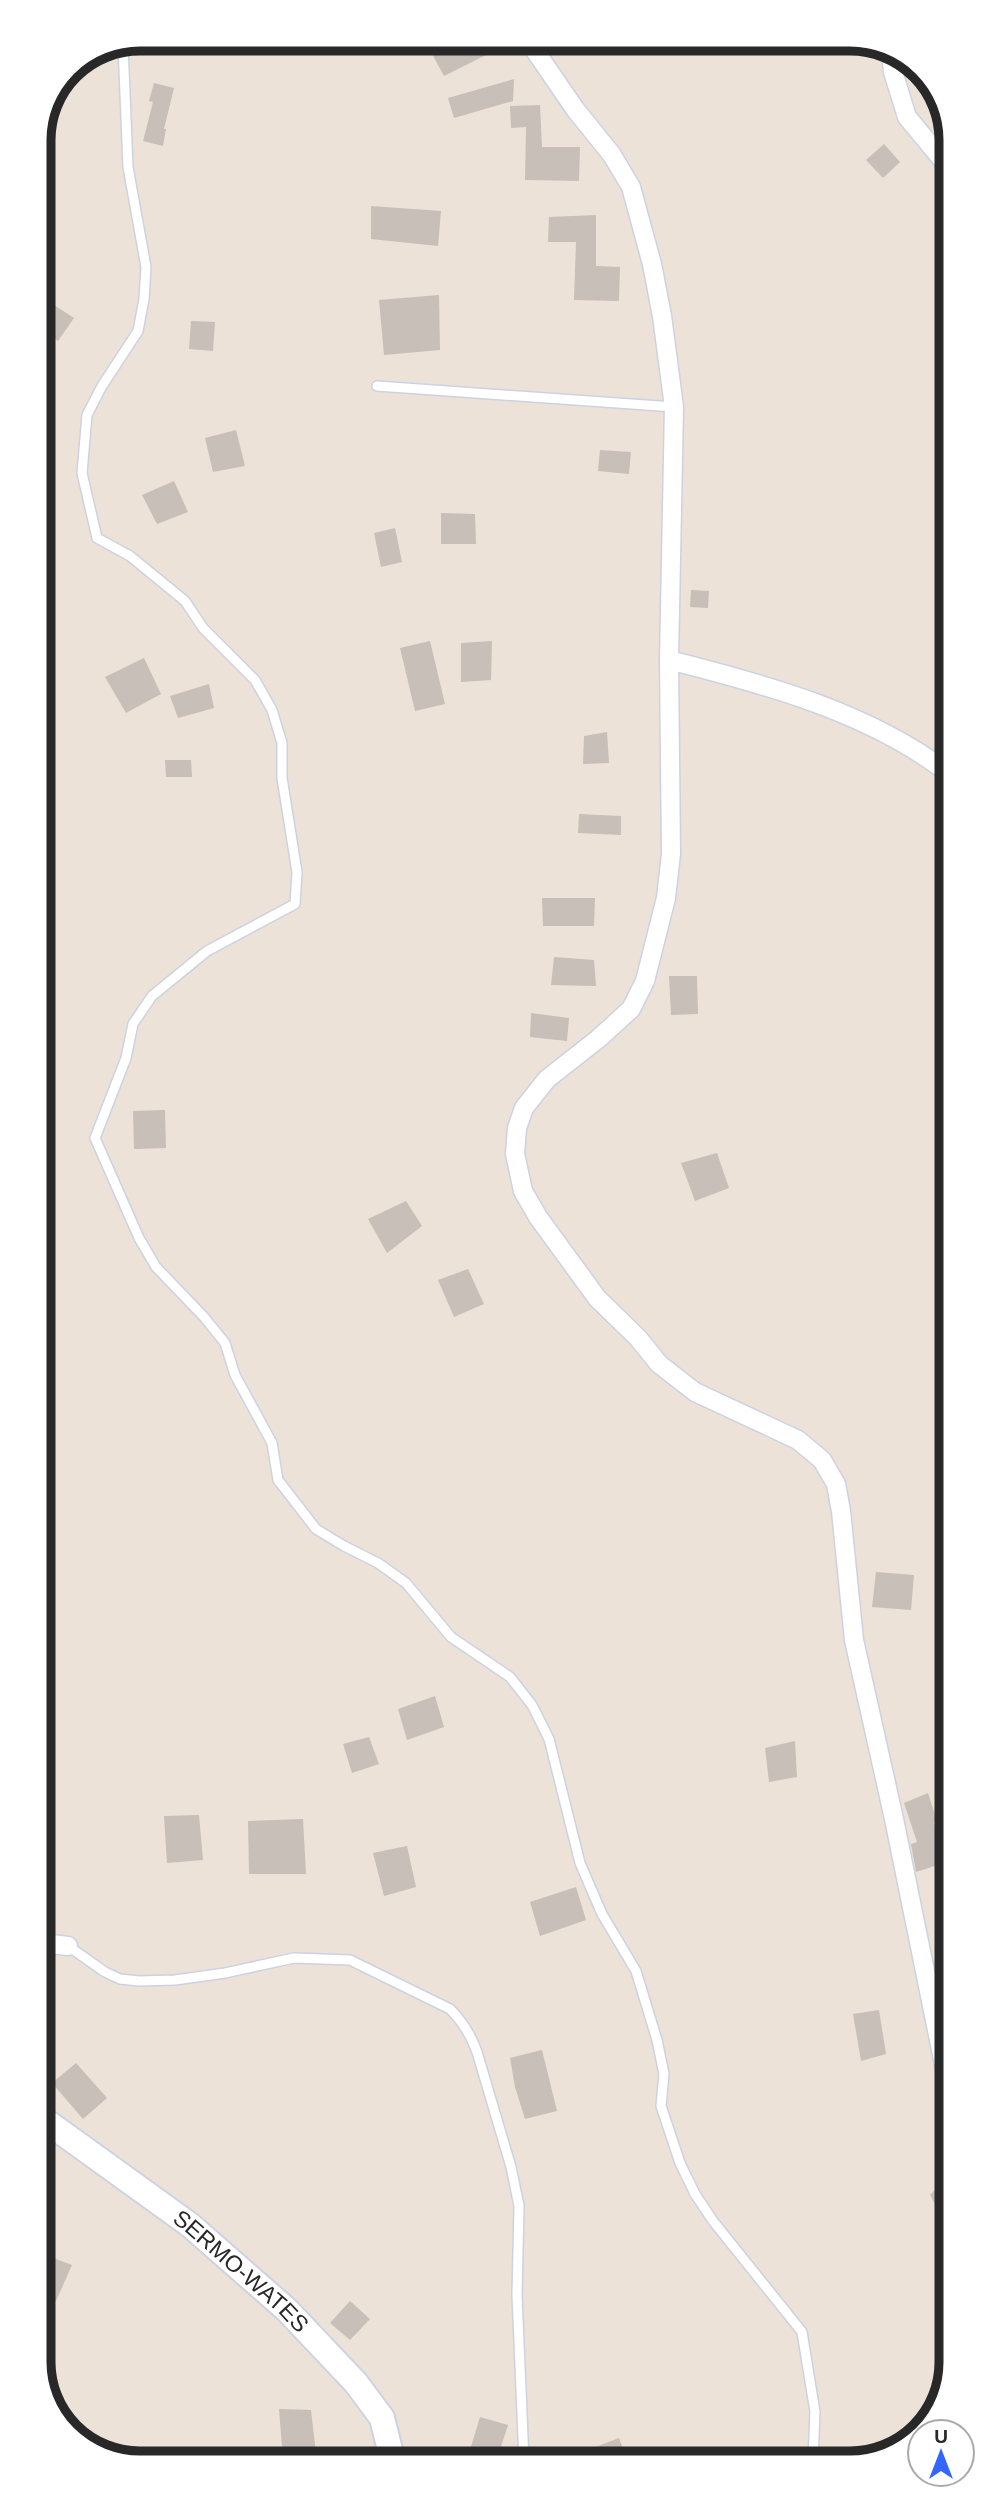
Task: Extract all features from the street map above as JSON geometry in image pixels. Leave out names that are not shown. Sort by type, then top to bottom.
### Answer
[{"type":"main road","name":"SERMO-WATES","points":[[51,2125],[190,2225],[287,2310],[356,2383],[382,2418],[390,2451]]},
{"type":"street","points":[[535,51],[575,109],[612,155],[631,187],[663,316],[674,407],[669,660],[671,854],[666,898],[645,981],[631,1009],[547,1079],[523,1108],[517,1128],[515,1154],[523,1191],[538,1217],[597,1298],[638,1338],[659,1364],[695,1392],[799,1440],[822,1461],[836,1485],[854,1640],[939,2040]]},
{"type":"street","points":[[892,62],[907,117],[939,156]]},
{"type":"street","points":[[669,660],[769,685],[841,713],[925,755],[939,766]]},
{"type":"street","points":[[51,1944],[68,1946]]},
{"type":"lane","points":[[123,52],[128,167],[146,267],[144,299],[138,331],[102,386],[87,415],[82,473],[97,538],[130,556],[185,601],[202,628],[255,680],[272,710],[282,743],[282,778],[297,872],[295,904],[207,951],[152,996],[133,1024],[126,1058],[95,1138],[139,1238],[156,1267],[225,1343],[235,1376],[272,1443],[278,1480],[316,1529],[378,1563],[406,1583],[451,1637],[510,1677],[532,1705],[549,1739],[580,1863],[602,1914],[636,1971],[657,2040],[664,2074],[661,2106],[680,2163],[713,2221],[802,2332],[815,2412],[813,2451]]},
{"type":"lane","points":[[377,386],[674,407]]},
{"type":"lane","points":[[68,1946],[105,1972],[120,1979],[139,1981],[175,1980],[225,1973],[294,1958],[350,1960],[450,2009],[462,2021],[477,2052],[511,2167],[519,2206],[517,2295],[524,2451]]},
{"type":"building","points":[[430,51],[484,51],[486,55],[444,76]]},
{"type":"building","points":[[514,79],[513,101],[454,118],[448,98]]},
{"type":"building","points":[[154,83],[174,88],[164,129],[163,146],[143,141],[153,102],[149,101]]},
{"type":"building","points":[[540,105],[542,147],[580,147],[579,181],[525,180],[526,127],[511,128],[510,106]]},
{"type":"building","points":[[884,144],[900,162],[883,178],[866,160]]},
{"type":"building","points":[[371,206],[441,211],[438,246],[371,239]]},
{"type":"building","points":[[596,215],[596,266],[620,267],[619,301],[574,300],[576,242],[548,242],[549,217]]},
{"type":"building","points":[[439,295],[440,350],[384,355],[379,300]]},
{"type":"building","points":[[51,303],[74,318],[58,341],[51,336]]},
{"type":"building","points":[[191,321],[215,322],[213,351],[189,349]]},
{"type":"building","points":[[236,430],[245,466],[213,472],[205,438]]},
{"type":"building","points":[[600,450],[631,452],[629,474],[598,471]]},
{"type":"building","points":[[174,481],[188,512],[157,524],[142,495]]},
{"type":"building","points":[[441,513],[475,514],[476,544],[441,544]]},
{"type":"building","points":[[395,528],[402,562],[381,567],[374,533]]},
{"type":"building","points":[[691,590],[709,591],[708,608],[690,607]]},
{"type":"building","points":[[430,641],[445,704],[415,711],[400,648]]},
{"type":"building","points":[[492,641],[491,680],[461,682],[461,643]]},
{"type":"building","points":[[144,658],[161,694],[126,713],[105,677]]},
{"type":"building","points":[[51,660],[55,678],[51,679]]},
{"type":"building","points":[[209,684],[214,708],[178,718],[170,696]]},
{"type":"building","points":[[607,732],[609,763],[583,764],[584,736]]},
{"type":"building","points":[[165,760],[191,760],[192,777],[166,777]]},
{"type":"building","points":[[579,814],[621,816],[621,835],[578,833]]},
{"type":"building","points":[[542,898],[595,898],[594,926],[543,926]]},
{"type":"building","points":[[554,957],[594,960],[596,986],[551,985]]},
{"type":"building","points":[[669,976],[697,976],[698,1014],[671,1015]]},
{"type":"building","points":[[531,1013],[569,1018],[567,1041],[530,1037]]},
{"type":"building","points":[[165,1110],[166,1148],[134,1149],[133,1111]]},
{"type":"building","points":[[717,1153],[729,1188],[695,1201],[681,1163]]},
{"type":"building","points":[[406,1201],[422,1226],[387,1253],[368,1219]]},
{"type":"building","points":[[468,1269],[484,1304],[454,1317],[438,1280]]},
{"type":"building","points":[[876,1572],[914,1575],[911,1610],[872,1607]]},
{"type":"building","points":[[435,1696],[444,1727],[407,1740],[398,1709]]},
{"type":"building","points":[[369,1737],[379,1764],[352,1773],[343,1744]]},
{"type":"building","points":[[795,1741],[797,1777],[769,1782],[765,1748]]},
{"type":"building","points":[[928,1793],[937,1821],[934,1822],[939,1842],[939,1865],[916,1872],[911,1844],[917,1842],[904,1803]]},
{"type":"building","points":[[199,1815],[203,1860],[167,1863],[164,1816]]},
{"type":"building","points":[[303,1819],[306,1874],[249,1874],[248,1821]]},
{"type":"building","points":[[407,1846],[416,1887],[384,1896],[373,1853]]},
{"type":"building","points":[[576,1887],[586,1920],[540,1936],[530,1902]]},
{"type":"building","points":[[879,2010],[886,2054],[861,2061],[853,2014]]},
{"type":"building","points":[[542,2050],[557,2111],[525,2119],[510,2058]]},
{"type":"building","points":[[76,2063],[107,2098],[83,2119],[52,2083]]},
{"type":"building","points":[[939,2186],[939,2211],[930,2195]]},
{"type":"building","points":[[51,2257],[72,2265],[56,2301],[51,2299]]},
{"type":"building","points":[[350,2301],[370,2319],[350,2340],[330,2323]]},
{"type":"building","points":[[279,2409],[311,2410],[316,2451],[282,2451]]},
{"type":"building","points":[[480,2417],[508,2425],[500,2451],[470,2450]]},
{"type":"building","points":[[619,2438],[624,2451],[585,2451]]}]
